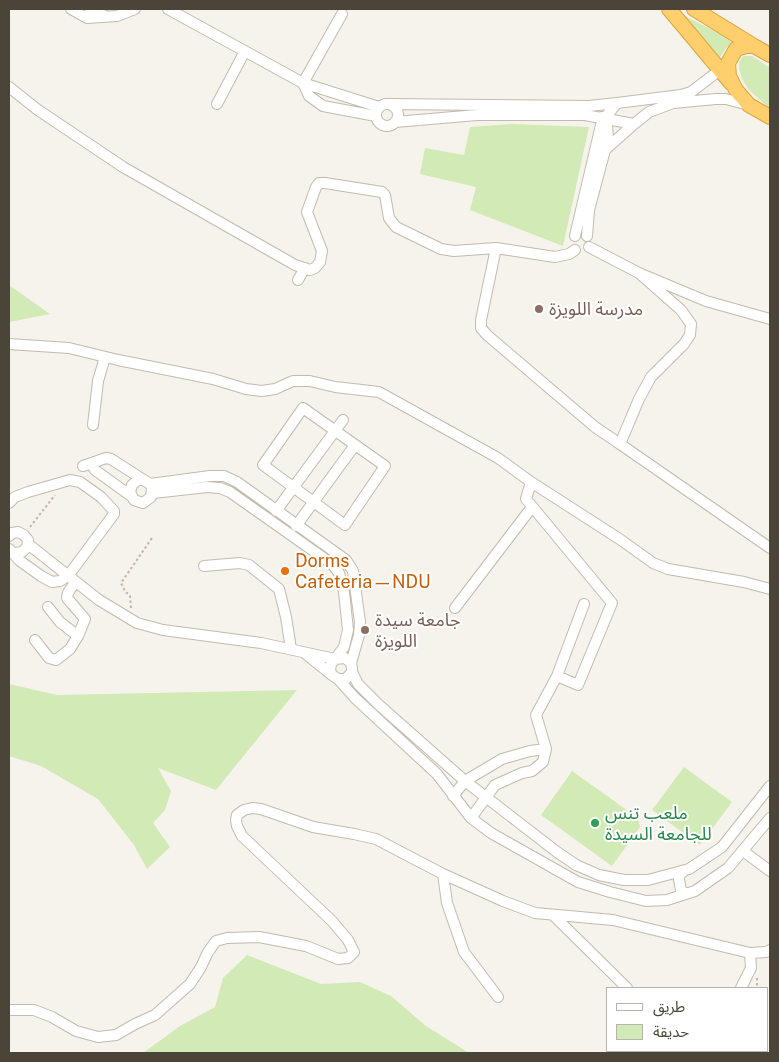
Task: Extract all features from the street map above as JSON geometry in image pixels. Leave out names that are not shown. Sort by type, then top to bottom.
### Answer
[{"type":"highway","points":[[669,9],[724,67],[734,86],[770,128]]},
{"type":"highway","points":[[694,9],[770,55]]},
{"type":"highway","points":[[724,67],[736,49],[754,46]]},
{"type":"highway","points":[[752,107],[770,116]]},
{"type":"street","points":[[71,9],[86,18],[117,16],[135,9]]},
{"type":"street","points":[[90,9],[106,16]]},
{"type":"street","points":[[168,9],[303,83],[381,109],[394,106],[398,117],[395,122]]},
{"type":"street","points":[[303,83],[342,14]]},
{"type":"street","points":[[217,104],[245,51]]},
{"type":"street","points":[[303,83],[309,96],[323,106],[381,109],[589,106],[691,92],[724,67]]},
{"type":"street","points":[[9,87],[38,110],[123,167],[295,265],[310,270],[315,268],[320,262],[322,251],[307,212],[319,183],[382,192],[386,200],[389,218],[396,227],[441,249],[454,251],[496,248],[555,257],[569,254],[575,250],[583,252],[589,247],[590,243],[587,236],[589,210],[606,149],[608,129],[604,119],[589,106]]},
{"type":"street","points":[[647,99],[649,112]]},
{"type":"street","points":[[606,149],[649,112],[674,103],[726,99],[752,107]]},
{"type":"street","points":[[575,250],[572,243],[601,125],[617,103]]},
{"type":"street","points":[[381,109],[381,124],[386,126],[395,122],[478,115],[585,115],[634,124]]},
{"type":"street","points":[[575,236],[579,234],[587,236]]},
{"type":"street","points":[[589,247],[639,273],[706,301],[770,319]]},
{"type":"street","points":[[496,248],[481,320],[482,328],[500,347],[595,427],[770,548]]},
{"type":"street","points":[[298,280],[305,268]]},
{"type":"street","points":[[620,444],[639,399],[652,377],[684,344],[690,335],[691,324],[681,310],[639,273]]},
{"type":"street","points":[[9,344],[69,348],[106,358],[262,391],[275,389],[293,381],[310,381],[335,387],[379,392],[498,458],[653,563],[668,569],[744,582],[770,589]]},
{"type":"street","points":[[93,425],[98,381],[106,358]]},
{"type":"street","points":[[303,408],[355,445],[385,466],[345,525],[263,465],[303,408]]},
{"type":"street","points":[[276,511],[343,420]]},
{"type":"street","points":[[296,526],[355,445]]},
{"type":"street","points":[[106,458],[111,459],[148,485],[151,497],[143,503],[138,502],[87,465],[106,458]]},
{"type":"street","points":[[131,496],[130,488],[138,480],[148,485],[220,488],[230,492],[332,564],[339,573],[344,592],[348,630],[344,647],[331,664],[330,670],[335,677],[346,679],[351,668],[360,622],[353,572],[346,560],[237,482],[224,476],[210,476],[148,485]]},
{"type":"street","points":[[9,503],[15,497],[28,492],[70,480],[80,482],[101,497],[114,511],[114,514],[72,579],[67,598],[85,619],[78,636],[70,649],[56,660],[49,658],[35,640]]},
{"type":"street","points":[[531,482],[526,499],[612,603],[578,686],[557,676]]},
{"type":"street","points":[[455,608],[532,507]]},
{"type":"street","points":[[9,536],[15,532],[26,539],[50,562],[99,600],[132,620],[163,630],[291,649],[335,659],[345,658],[358,684],[379,705],[465,781],[576,865],[599,875],[624,880],[648,880],[684,871]]},
{"type":"street","points":[[10,550],[15,553],[25,550],[26,539]]},
{"type":"street","points":[[10,550],[20,561],[52,582],[72,579]]},
{"type":"street","points":[[41,576],[50,562]]},
{"type":"street","points":[[204,566],[240,563],[249,565],[280,589],[291,649]]},
{"type":"street","points":[[471,818],[496,786],[522,773],[532,771],[543,762],[546,749],[536,716],[557,676],[584,604]]},
{"type":"street","points":[[48,607],[60,622],[78,636]]},
{"type":"street","points":[[303,652],[335,677],[437,774],[471,818],[491,833],[578,882],[646,901],[667,900],[686,894],[711,881],[728,868],[770,818]]},
{"type":"street","points":[[453,796],[465,781],[502,759],[530,751],[546,749]]},
{"type":"street","points":[[686,894],[681,890],[679,875],[722,847],[770,786]]},
{"type":"street","points":[[9,1010],[34,1010],[52,1016],[76,1031],[98,1037],[116,1035],[155,1015],[190,984],[216,941],[243,937],[267,938],[306,946],[338,959],[348,958],[354,952],[348,940],[332,921],[242,836],[236,820],[237,815],[244,810],[252,808],[313,827],[376,839],[443,874],[535,914],[613,920],[750,953],[770,950]]},
{"type":"street","points":[[743,851],[770,871]]},
{"type":"street","points":[[443,874],[447,903],[464,952],[498,997]]},
{"type":"street","points":[[553,915],[626,987]]},
{"type":"street","points":[[742,987],[751,968],[750,953]]},
{"type":"path","points":[[26,539],[65,481]]},
{"type":"path","points":[[132,620],[130,596],[125,591],[122,583],[152,538]]},
{"type":"green space","points":[[679,13],[734,41],[718,60]]},
{"type":"green space","points":[[743,56],[752,56],[770,68],[770,109],[749,90],[742,79],[739,62]]},
{"type":"green space","points":[[512,124],[589,127],[563,246],[470,210],[476,187],[420,174],[425,148],[464,155],[470,127]]},
{"type":"green space","points":[[9,285],[50,314],[9,322]]},
{"type":"green space","points":[[9,684],[57,695],[297,690],[216,790],[158,768],[171,791],[165,810],[153,823],[170,847],[147,869],[134,845],[98,799],[41,766],[9,756]]},
{"type":"green space","points":[[684,767],[732,802],[700,845],[652,810]]},
{"type":"green space","name":"ملعب تنس للجامعة السيدة","points":[[572,771],[638,818],[640,827],[612,866],[541,815]]},
{"type":"green space","points":[[247,955],[321,984],[360,982],[391,996],[426,1026],[469,1053],[143,1053],[180,1026],[215,1007],[223,978]]},
{"type":"place","name":"مدرسة اللويزة","points":[[539,309]]},
{"type":"place","name":"Dorms Cafeteria—NDU","points":[[285,571]]},
{"type":"place","name":"جامعة سيدة اللويزة","points":[[365,630]]},
{"type":"place","name":"ملعب تنس للجامعة السيدة","points":[[595,823]]}]
